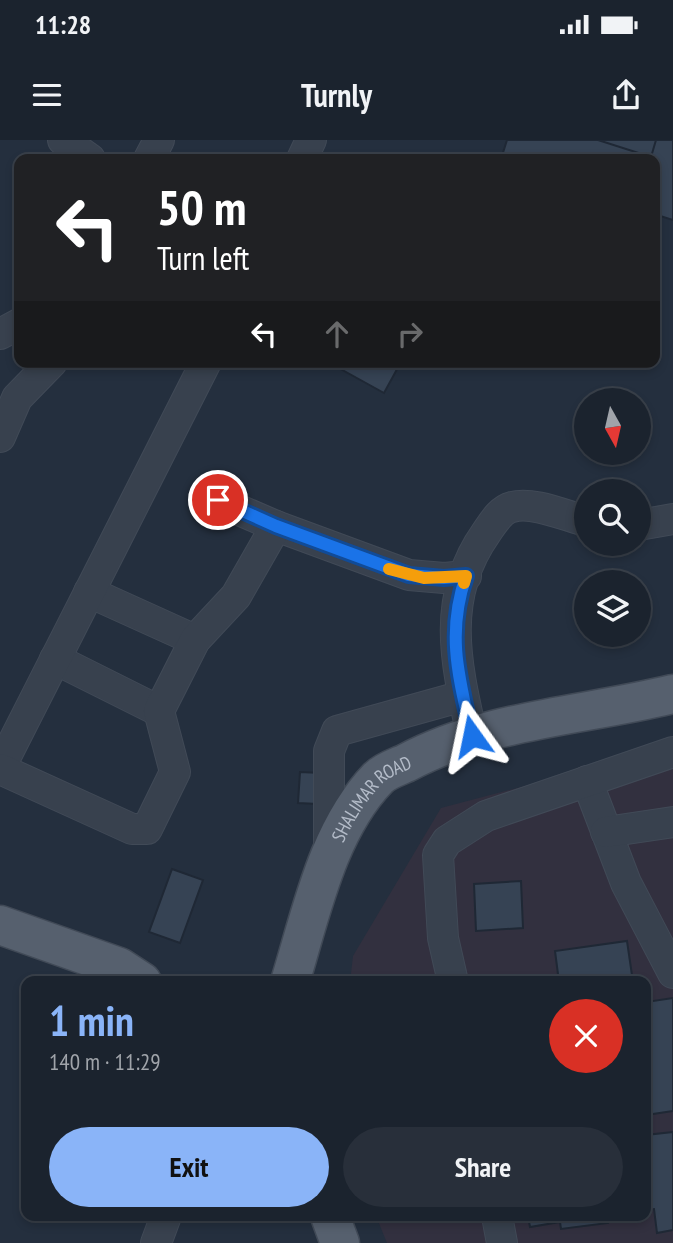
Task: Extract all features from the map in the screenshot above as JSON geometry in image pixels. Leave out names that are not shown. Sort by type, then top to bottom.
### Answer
[{"type":"main road","name":"SHALIMAR ROAD","points":[[292,976],[329,860],[350,815],[380,777],[424,753],[472,736],[673,694]]},
{"type":"main road","points":[[313,976],[328,920],[349,868],[370,828],[394,795],[436,770],[496,747],[673,715]]},
{"type":"main road","points":[[0,926],[118,967],[132,976]]},
{"type":"main road","points":[[306,1221],[313,1243]]},
{"type":"main road","points":[[332,1221],[340,1243]]},
{"type":"street","points":[[63,140],[83,154]]},
{"type":"street","points":[[0,437],[17,398],[46,368]]},
{"type":"street","points":[[203,368],[0,768],[132,829],[146,829],[175,772],[159,711],[195,640],[236,596],[276,526]]},
{"type":"street","points":[[218,500],[276,526],[409,575],[434,578],[466,576]]},
{"type":"street","points":[[472,736],[454,633],[466,576],[484,536],[510,507],[529,507],[574,518]]},
{"type":"street","points":[[651,523],[673,519]]},
{"type":"street","points":[[89,592],[195,640]]},
{"type":"street","points":[[55,659],[159,711]]},
{"type":"street","points":[[329,860],[329,751],[337,731],[463,696]]},
{"type":"street","points":[[452,976],[443,938],[438,855],[447,841],[486,816],[673,752]]},
{"type":"street","points":[[587,781],[626,883],[673,973]]},
{"type":"street","points":[[606,832],[673,822]]},
{"type":"street","points":[[156,1243],[164,1221]]},
{"type":"street","points":[[498,1221],[502,1243]]},
{"type":"shaded area","points":[[673,747],[673,1243],[387,1243],[378,1221],[651,1221],[651,976],[351,976],[353,956],[441,808]]},
{"type":"building","points":[[507,140],[673,140],[673,220],[660,216],[660,154],[503,154]]},
{"type":"building","points":[[598,140],[656,140],[652,154],[642,154]]},
{"type":"building","points":[[339,368],[398,368],[384,393]]},
{"type":"building","points":[[300,772],[321,773],[318,804],[298,803]]},
{"type":"building","points":[[172,869],[203,880],[180,943],[149,932]]},
{"type":"building","points":[[521,881],[523,928],[476,931],[474,884]]},
{"type":"building","points":[[627,941],[632,976],[558,976],[555,951]]},
{"type":"building","points":[[673,998],[673,1111],[651,1114],[651,1001]]},
{"type":"building","points":[[673,1132],[673,1230],[657,1233],[654,1209],[651,1209],[651,1134]]},
{"type":"building","points":[[529,1221],[608,1223],[561,1229],[560,1222],[530,1227]]},
{"type":"slow traffic","points":[[389,569],[424,578],[466,576],[464,583]]},
{"type":"route","points":[[218,500],[276,526],[409,575],[424,578],[466,576],[454,622],[454,644],[472,736]]}]
